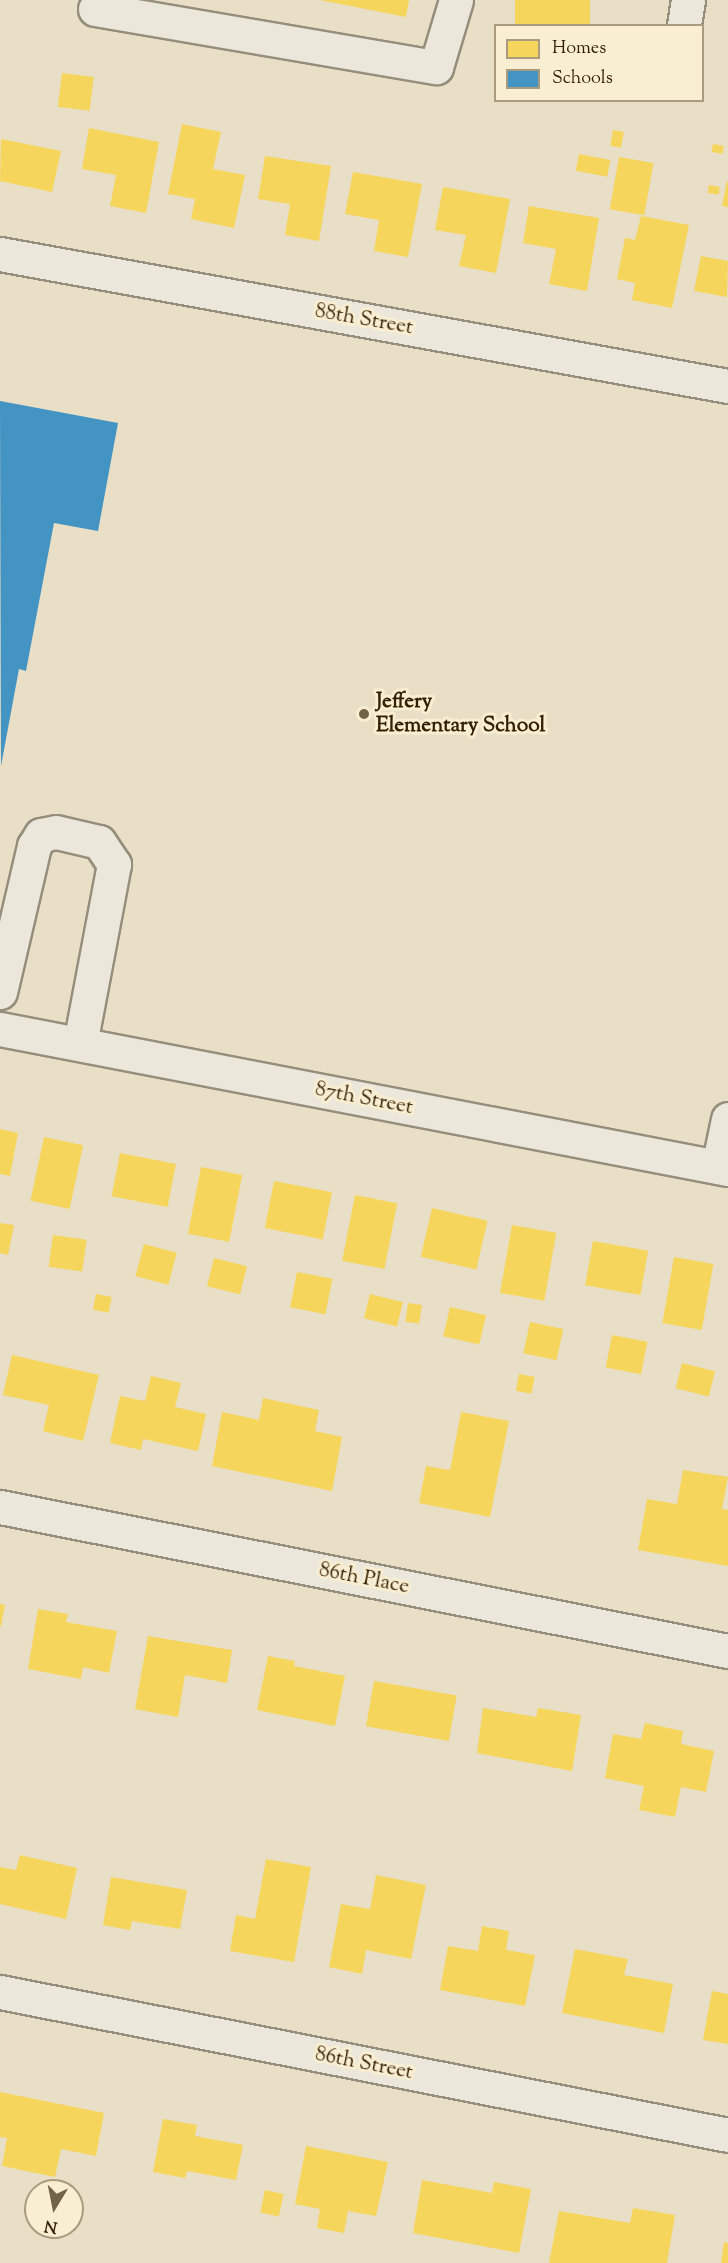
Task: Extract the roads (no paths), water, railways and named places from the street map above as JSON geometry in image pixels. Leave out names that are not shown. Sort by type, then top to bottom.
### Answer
[{"type":"street","points":[[95,9],[436,67],[456,0]]},
{"type":"street","points":[[684,24],[688,0]]},
{"type":"street","name":"88th Street","points":[[0,254],[728,386]]},
{"type":"street","points":[[0,992],[34,846],[41,835],[56,832],[99,842],[114,864],[80,1044]]},
{"type":"street","name":"87th Street","points":[[0,1029],[723,1168]]},
{"type":"street","points":[[723,1168],[728,1119]]},
{"type":"street","name":"86th Place","points":[[0,1507],[728,1651]]},
{"type":"street","name":"86th Street","points":[[0,1992],[728,2135]]},
{"type":"place","name":"Jeffery Elementary School","points":[[364,714]]}]
